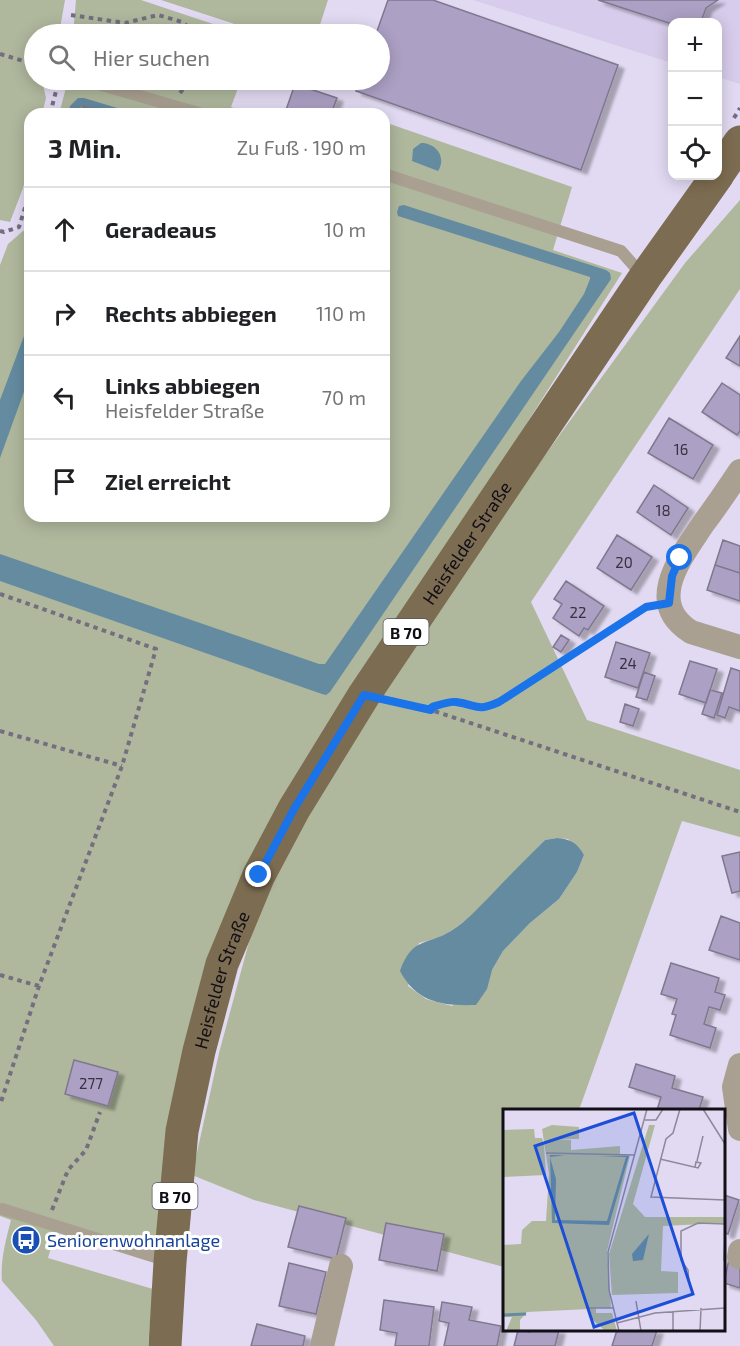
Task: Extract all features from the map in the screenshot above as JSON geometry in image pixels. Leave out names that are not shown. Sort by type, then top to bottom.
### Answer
[{"type":"main road","name":"Heisfelder Straße","points":[[722,168],[740,142]]},
{"type":"main road","name":"Heisfelder Straße","points":[[165,1346],[182,1131],[199,1051],[222,964],[259,875],[294,809],[364,695],[714,180]]},
{"type":"street","points":[[740,471],[676,565],[669,587],[669,603],[676,618],[685,628],[740,647]]},
{"type":"street","points":[[740,1065],[734,1087],[740,1129]]},
{"type":"street","points":[[322,1346],[341,1266]]},
{"type":"lane","points":[[119,90],[181,108]]},
{"type":"lane","points":[[390,176],[621,251],[645,278]]},
{"type":"lane","points":[[2,1209],[170,1262]]},
{"type":"path","points":[[71,15],[125,23],[158,15],[184,24]]},
{"type":"path","points":[[0,54],[24,61]]},
{"type":"path","points":[[52,108],[56,90]]},
{"type":"path","points":[[0,231],[4,232],[19,227],[24,211]]},
{"type":"path","points":[[0,594],[156,649],[122,766],[39,986],[0,1105]]},
{"type":"path","points":[[431,710],[432,707],[454,701],[476,708],[485,708],[499,702],[646,607],[669,603]]},
{"type":"path","points":[[364,695],[431,710],[740,812]]},
{"type":"path","points":[[0,731],[122,766]]},
{"type":"path","points":[[0,975],[39,986]]},
{"type":"path","points":[[46,1223],[68,1170],[86,1150],[100,1112]]},
{"type":"shaded area","points":[[473,0],[740,0],[740,84],[722,78],[722,18],[668,18],[668,62]]},
{"type":"green space","points":[[0,0],[65,0],[61,24],[24,24],[24,90],[44,90],[46,98],[44,108],[24,108],[24,184],[10,222],[0,220]]},
{"type":"green space","points":[[76,0],[141,0],[213,24],[74,24]]},
{"type":"green space","points":[[161,0],[328,0],[320,24],[234,24]]},
{"type":"green space","points":[[65,90],[237,90],[231,107],[234,108],[61,108]]},
{"type":"green space","points":[[390,124],[572,187],[553,250],[622,273],[357,691],[252,868],[156,1254],[58,1224],[48,1258],[153,1289],[148,1346],[54,1346],[36,1320],[2,1281],[4,1250],[11,1220],[0,1216],[0,265],[8,244],[24,230],[24,522],[390,522]]},
{"type":"green space","points":[[740,200],[740,289],[531,602],[587,720],[740,770],[740,837],[682,821],[579,1109],[503,1109],[503,1267],[254,1200],[192,1175],[219,1053],[263,890],[397,658],[685,263]],"holes":[[[568,839],[584,855],[577,872],[559,899],[530,923],[503,951],[492,970],[452,1006],[426,999],[408,986],[419,943],[446,934],[466,920],[545,840]]]},
{"type":"water","points":[[78,98],[84,98],[117,108],[82,106],[81,108],[70,108]]},
{"type":"water","points":[[421,143],[431,145],[439,152],[441,161],[438,171],[412,161],[413,149]]},
{"type":"water","points":[[404,205],[606,270],[610,273],[611,279],[330,692],[326,695],[322,694],[0,581],[0,554],[319,664],[325,664],[521,381],[559,332],[584,294],[590,279],[590,277],[398,216],[399,206]]},
{"type":"water","points":[[24,336],[24,392],[0,458],[0,400]]},
{"type":"water","points":[[557,838],[573,842],[584,855],[577,872],[559,899],[530,923],[503,951],[492,970],[487,989],[476,1005],[442,1003],[414,990],[400,971],[415,947],[442,936],[462,923],[545,840]]},
{"type":"building","points":[[388,0],[433,0],[618,65],[581,170],[356,91],[390,90],[390,24],[380,24]]},
{"type":"building","points":[[598,0],[718,0],[706,8],[702,18],[668,18],[668,23]]},
{"type":"building","points":[[293,90],[313,90],[337,98],[333,108],[287,108]]},
{"type":"building","points":[[740,336],[740,366],[726,358]]},
{"type":"building","points":[[722,383],[740,395],[740,431],[737,435],[702,412]]},
{"type":"building","points":[[669,418],[713,445],[693,479],[648,453]]},
{"type":"building","points":[[654,485],[688,508],[671,535],[637,512]]},
{"type":"building","points":[[617,535],[652,557],[631,590],[597,568]]},
{"type":"building","points":[[723,540],[740,546],[740,573],[715,565]]},
{"type":"building","points":[[715,565],[740,573],[740,601],[707,590]]},
{"type":"building","points":[[566,581],[604,606],[588,630],[584,628],[579,636],[553,618],[562,604],[554,599]]},
{"type":"building","points":[[561,635],[569,640],[561,652],[553,647]]},
{"type":"building","points":[[616,642],[650,653],[638,688],[605,677]]},
{"type":"building","points":[[690,661],[717,669],[706,703],[679,694]]},
{"type":"building","points":[[731,668],[740,671],[740,711],[729,707],[725,718],[717,715]]},
{"type":"building","points":[[644,672],[655,676],[647,700],[636,697]]},
{"type":"building","points":[[710,690],[722,693],[714,718],[702,714]]},
{"type":"building","points":[[625,704],[639,709],[633,726],[620,722]]},
{"type":"building","points":[[740,852],[740,891],[732,893],[722,856]]},
{"type":"building","points":[[721,916],[740,923],[740,960],[709,950]]},
{"type":"building","points":[[671,963],[719,978],[715,992],[725,995],[720,1010],[709,1007],[704,1024],[716,1028],[710,1048],[670,1035],[676,1015],[672,1014],[677,999],[661,994]]},
{"type":"building","points":[[74,1060],[118,1072],[108,1106],[65,1094]]},
{"type":"building","points":[[636,1064],[675,1076],[672,1088],[703,1097],[699,1109],[657,1109],[661,1097],[629,1087]]},
{"type":"building","points":[[725,1195],[739,1200],[728,1234],[725,1233]]},
{"type":"building","points":[[299,1206],[346,1218],[336,1259],[288,1247]]},
{"type":"building","points":[[386,1223],[444,1234],[437,1271],[379,1260]]},
{"type":"building","points":[[729,1259],[740,1262],[740,1288],[725,1283]]},
{"type":"building","points":[[289,1263],[326,1272],[316,1314],[279,1306]]},
{"type":"building","points":[[384,1300],[434,1307],[429,1346],[395,1346],[397,1333],[380,1330]]},
{"type":"building","points":[[442,1302],[472,1307],[469,1320],[501,1326],[497,1346],[444,1346],[449,1323],[439,1321]]},
{"type":"building","points":[[257,1324],[305,1336],[303,1346],[251,1346]]},
{"type":"building","points":[[518,1331],[559,1331],[555,1346],[514,1346]]},
{"type":"building","points":[[617,1331],[657,1331],[652,1346],[612,1346]]},
{"type":"place","name":"Seniorenwohnanlage","points":[[26,1240]]},
{"type":"route","points":[[259,875],[294,809],[364,695],[431,710],[432,707],[454,701],[476,708],[485,708],[499,702],[646,607],[669,603],[669,587],[680,558]]}]
